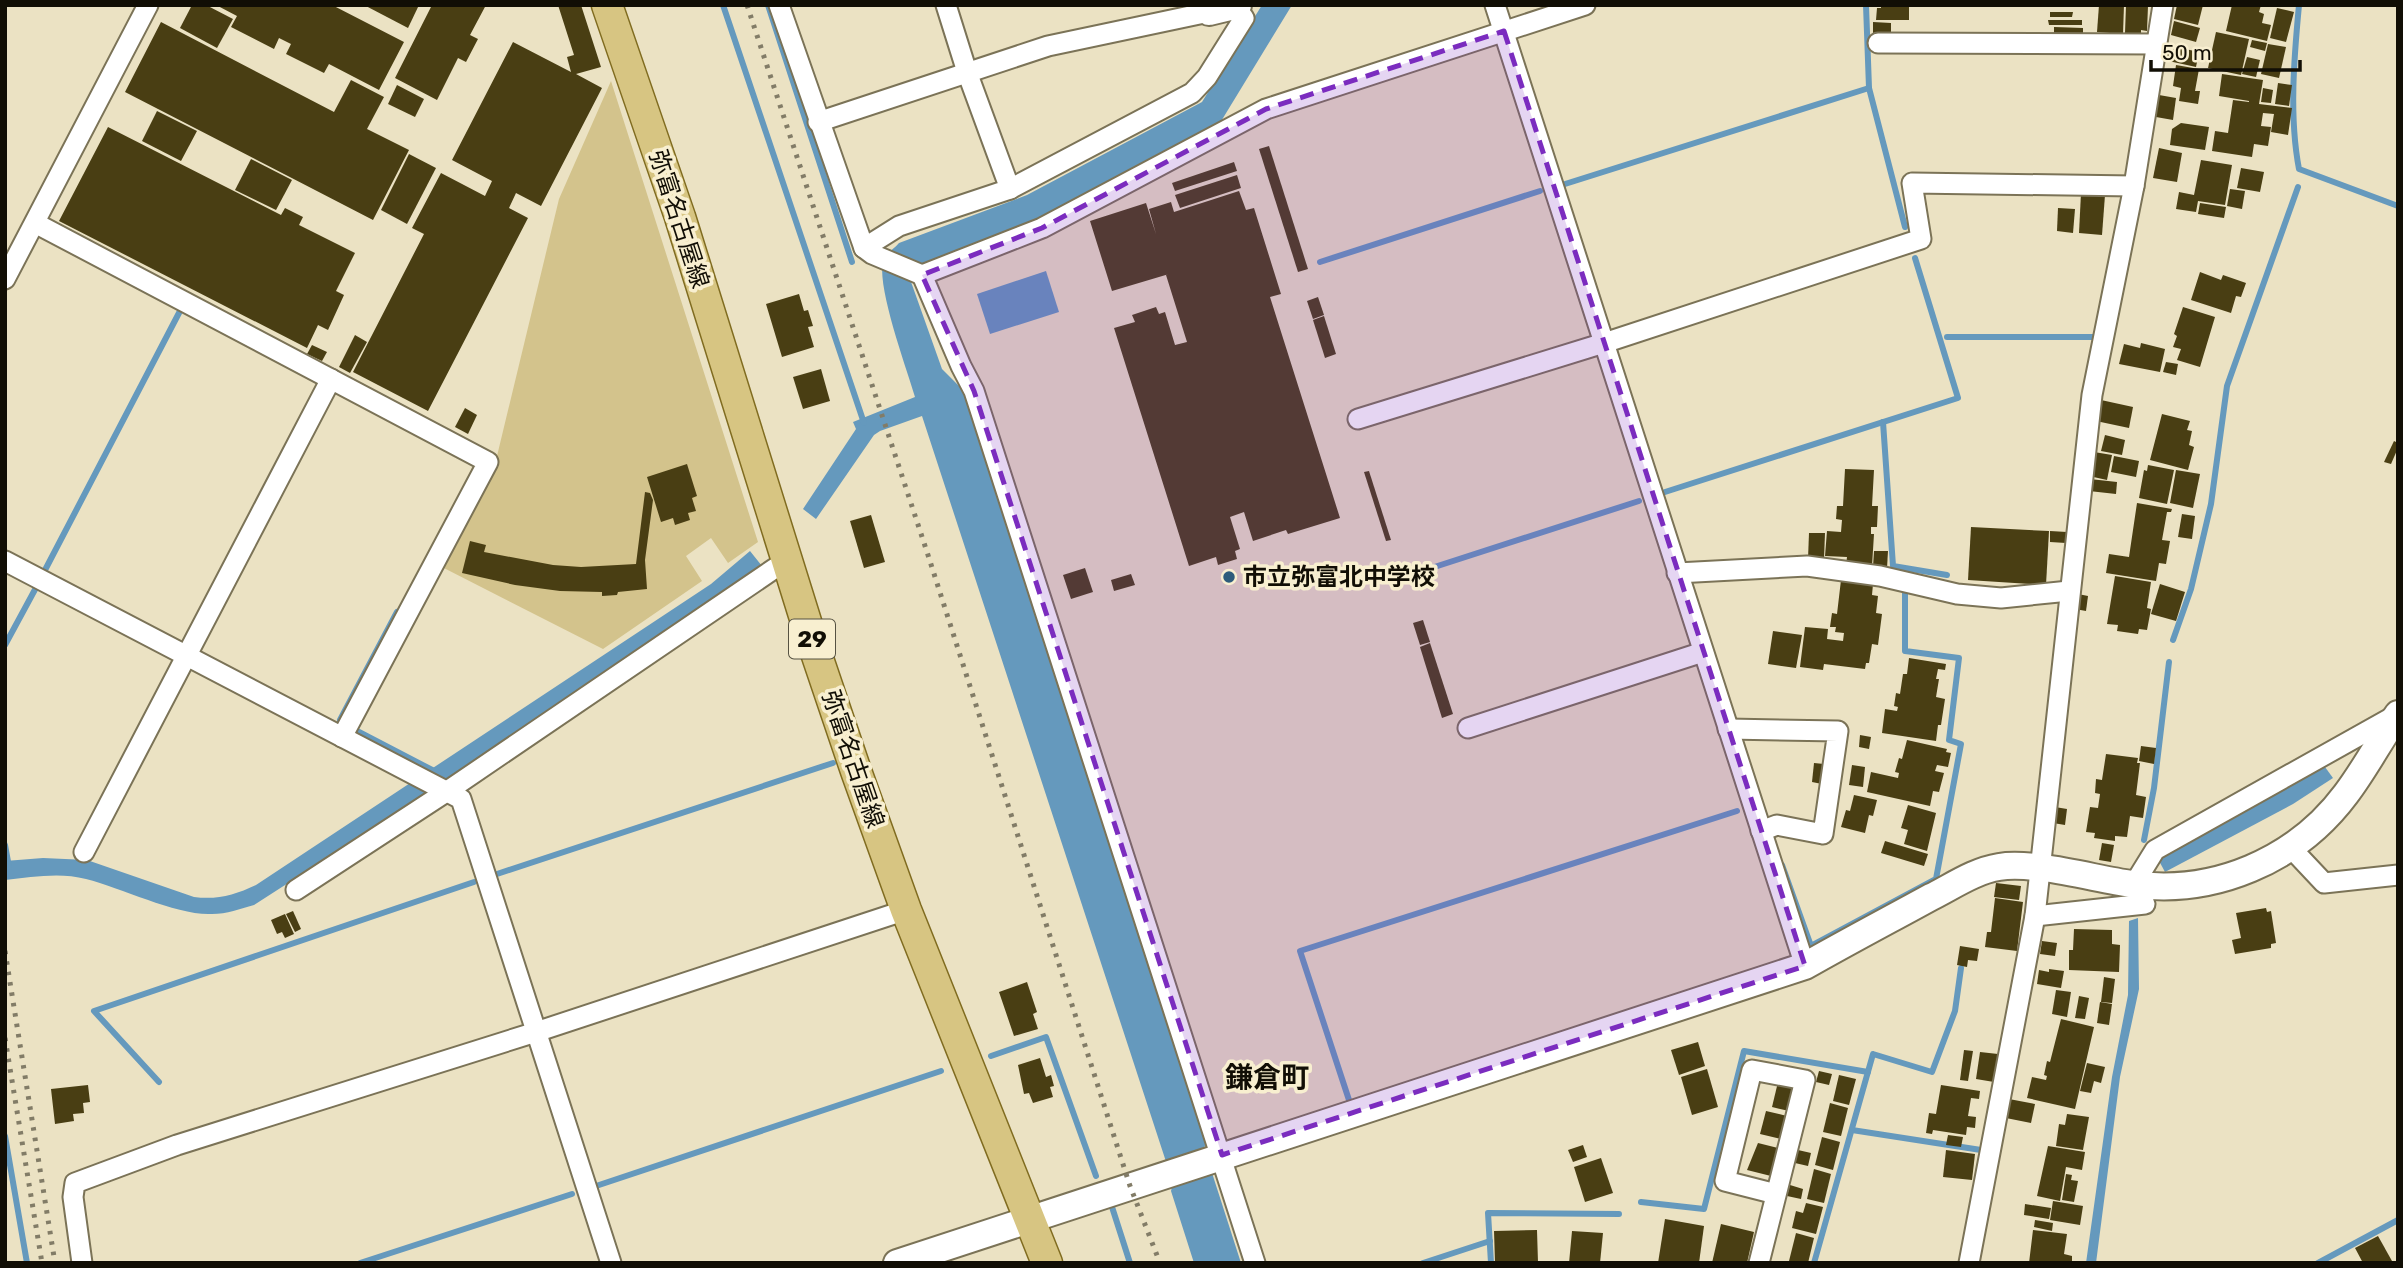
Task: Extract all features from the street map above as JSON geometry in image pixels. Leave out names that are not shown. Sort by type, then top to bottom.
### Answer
[{"type":"main road","name":"弥富名古屋線","points":[[607,5],[686,236],[856,772],[906,910],[1047,1263]]},
{"type":"street","points":[[5,279],[148,5]]},
{"type":"street","points":[[779,5],[818,122],[871,252],[920,275],[974,391],[1216,1158],[1255,1263]]},
{"type":"street","points":[[946,5],[967,72],[1010,189]]},
{"type":"street","points":[[1495,5],[1805,967]]},
{"type":"street","points":[[920,275],[1042,228],[1266,109],[1585,5]]},
{"type":"street","points":[[1969,1263],[2035,916],[2092,395],[2134,186],[2164,5]]},
{"type":"street","points":[[818,122],[1048,46],[1208,9],[1237,6],[1244,18],[1207,77],[1192,93],[1010,189],[899,226],[871,252]]},
{"type":"street","points":[[1878,43],[2157,44]]},
{"type":"street","points":[[1358,419],[1921,239],[1912,183],[2134,186]]},
{"type":"street","points":[[35,223],[488,462],[342,737]]},
{"type":"street","points":[[84,852],[331,379]]},
{"type":"street","points":[[296,890],[787,560]]},
{"type":"street","points":[[5,561],[461,799],[611,1263]]},
{"type":"street","points":[[1677,573],[1807,566],[1880,576],[1957,594],[2001,598],[2069,591]]},
{"type":"street","points":[[1468,728],[1703,652]]},
{"type":"street","points":[[2139,894],[2155,850],[2398,714]]},
{"type":"street","points":[[2035,916],[2223,878],[2262,864],[2291,848],[2312,832],[2346,795],[2398,714]]},
{"type":"street","points":[[1728,729],[1838,731],[1823,834],[1777,825],[1761,831]]},
{"type":"street","points":[[2291,848],[2323,883],[2398,875]]},
{"type":"street","points":[[897,1263],[1805,967],[1850,940],[1978,873],[2002,866],[2041,868],[2139,894]]},
{"type":"street","points":[[82,1263],[73,1197],[75,1183],[177,1145],[536,1032],[906,910]]},
{"type":"street","points":[[1759,1263],[1805,1080],[1752,1070],[1725,1181],[1776,1194]]},
{"type":"highlighted area","points":[[1504,31],[1805,966],[1222,1155],[974,391],[922,275],[1042,228],[1266,109]]},
{"type":"shaded area","points":[[611,81],[758,542],[728,563],[711,538],[686,556],[702,581],[603,649],[438,565],[497,456],[559,199]]},
{"type":"water","points":[[1262,5],[1292,5],[1220,123],[1036,222],[916,266],[910,279],[942,369],[962,389],[1206,1143],[1204,1148],[1241,1263],[1194,1263],[1171,1191],[1173,1183],[922,416],[874,435],[816,519],[803,509],[856,429],[853,422],[915,397],[887,305],[882,269],[884,258],[899,243],[1027,195],[1202,102]]},
{"type":"water","points":[[1046,271],[1059,312],[990,334],[977,294]]},
{"type":"water","points":[[750,551],[762,566],[428,793],[254,905],[223,913],[198,913],[183,911],[76,877],[46,876],[5,880],[5,861],[43,858],[87,860],[194,897],[218,897],[248,889],[711,584]]},
{"type":"water","points":[[2325,767],[2333,778],[2293,804],[2165,872],[2158,859]]},
{"type":"water","points":[[2138,918],[2139,989],[2120,1077],[2096,1263],[2086,1263],[2112,1077],[2128,995],[2129,921]]},
{"type":"building","points":[[192,5],[206,5],[233,19],[217,48],[180,28]]},
{"type":"building","points":[[216,5],[332,5],[404,42],[379,90],[329,64],[324,73],[286,54],[291,44],[279,38],[274,49],[231,27],[237,16]]},
{"type":"building","points":[[364,5],[419,5],[408,28]]},
{"type":"building","points":[[432,5],[486,5],[470,35],[478,39],[466,62],[458,58],[437,100],[395,78]]},
{"type":"building","points":[[558,5],[581,5],[601,67],[576,74],[602,88],[541,206],[516,193],[509,208],[528,218],[428,411],[353,372],[424,234],[412,228],[441,173],[485,196],[492,181],[452,160],[513,42],[571,72],[567,57],[574,55]]},
{"type":"building","points":[[1881,5],[1909,5],[1909,20],[1876,20],[1877,8],[1881,8]]},
{"type":"building","points":[[2099,5],[2124,5],[2123,34],[2097,32]]},
{"type":"building","points":[[2126,5],[2148,6],[2147,31],[2125,33]]},
{"type":"building","points":[[2177,5],[2203,5],[2198,25],[2174,19]]},
{"type":"building","points":[[2232,5],[2261,5],[2259,12],[2264,14],[2262,23],[2271,25],[2267,41],[2226,31]]},
{"type":"building","points":[[2277,8],[2294,12],[2286,42],[2270,38]]},
{"type":"building","points":[[2050,12],[2073,12],[2072,17],[2050,17]]},
{"type":"building","points":[[2048,20],[2082,20],[2082,25],[2049,25]]},
{"type":"building","points":[[2174,21],[2200,28],[2196,42],[2171,35]]},
{"type":"building","points":[[161,22],[334,112],[351,80],[384,97],[367,129],[409,150],[373,220],[125,92]]},
{"type":"building","points":[[1873,22],[1891,23],[1891,36],[1873,36]]},
{"type":"building","points":[[2054,27],[2083,28],[2083,33],[2054,33]]},
{"type":"building","points":[[2216,32],[2249,39],[2241,75],[2208,68]]},
{"type":"building","points":[[2252,40],[2267,43],[2265,51],[2250,47]]},
{"type":"building","points":[[2268,44],[2286,47],[2279,78],[2261,74]]},
{"type":"building","points":[[2167,45],[2199,52],[2196,67],[2164,60]]},
{"type":"building","points":[[2247,57],[2260,60],[2256,77],[2242,74]]},
{"type":"building","points":[[2176,65],[2199,69],[2195,91],[2200,91],[2198,104],[2179,101],[2181,88],[2173,86]]},
{"type":"building","points":[[2222,74],[2263,80],[2259,104],[2292,108],[2288,135],[2271,132],[2274,114],[2263,113],[2261,126],[2271,127],[2268,146],[2254,144],[2252,157],[2212,151],[2215,131],[2228,133],[2233,100],[2249,102],[2219,96]]},
{"type":"building","points":[[2278,83],[2292,85],[2289,106],[2275,104]]},
{"type":"building","points":[[397,85],[424,99],[415,117],[388,104]]},
{"type":"building","points":[[2263,88],[2273,90],[2271,103],[2261,102]]},
{"type":"building","points":[[2159,95],[2176,98],[2173,120],[2156,117]]},
{"type":"building","points":[[157,111],[197,131],[181,161],[142,141]]},
{"type":"building","points":[[2181,123],[2209,127],[2205,150],[2170,145],[2172,129]]},
{"type":"building","points":[[108,127],[281,215],[285,208],[303,217],[299,225],[355,253],[336,291],[344,295],[328,330],[318,325],[307,348],[59,221]]},
{"type":"building","points":[[1269,146],[1308,269],[1298,272],[1259,149]]},
{"type":"building","points":[[2159,148],[2182,153],[2177,182],[2153,178]]},
{"type":"building","points":[[409,154],[436,168],[407,224],[381,210]]},
{"type":"building","points":[[251,159],[292,180],[276,210],[235,190]]},
{"type":"building","points":[[2201,160],[2232,165],[2225,205],[2198,201],[2196,212],[2176,209],[2179,192],[2194,195]]},
{"type":"building","points":[[1234,162],[1237,171],[1175,191],[1172,183]]},
{"type":"building","points":[[2241,168],[2264,172],[2260,192],[2237,188]]},
{"type":"building","points":[[1237,175],[1241,188],[1180,208],[1175,195]]},
{"type":"building","points":[[2230,189],[2245,191],[2242,209],[2227,206]]},
{"type":"building","points":[[1239,191],[1246,210],[1254,208],[1281,294],[1270,297],[1340,518],[1288,534],[1286,530],[1253,541],[1244,512],[1230,517],[1240,549],[1235,551],[1237,559],[1218,565],[1216,557],[1189,566],[1114,328],[1135,322],[1132,315],[1156,307],[1159,314],[1165,312],[1175,345],[1187,342],[1166,275],[1169,274],[1112,291],[1090,221],[1146,203],[1156,234],[1149,209],[1171,202],[1174,212]]},
{"type":"building","points":[[2081,193],[2105,195],[2102,235],[2079,233]]},
{"type":"building","points":[[2200,203],[2226,207],[2224,218],[2198,214]]},
{"type":"building","points":[[2058,208],[2075,209],[2073,233],[2057,231]]},
{"type":"building","points":[[2200,272],[2221,280],[2223,275],[2246,283],[2241,297],[2236,296],[2231,313],[2191,300]]},
{"type":"building","points":[[799,294],[804,311],[808,310],[813,326],[808,327],[814,347],[782,357],[766,304]]},
{"type":"building","points":[[1318,297],[1324,315],[1313,319],[1307,301]]},
{"type":"building","points":[[2183,307],[2215,317],[2200,367],[2177,360],[2181,349],[2173,347],[2177,336],[2174,334]]},
{"type":"building","points":[[1324,316],[1336,354],[1325,358],[1313,320]]},
{"type":"building","points":[[355,335],[367,342],[350,373],[339,367]]},
{"type":"building","points":[[2141,343],[2165,349],[2160,372],[2119,364],[2124,344],[2140,348]]},
{"type":"building","points":[[312,345],[327,352],[322,361],[307,354]]},
{"type":"building","points":[[2166,362],[2178,364],[2176,375],[2163,372]]},
{"type":"building","points":[[821,369],[830,401],[803,409],[793,377]]},
{"type":"building","points":[[2101,400],[2133,407],[2129,428],[2096,421]]},
{"type":"building","points":[[465,408],[477,415],[468,434],[455,427]]},
{"type":"building","points":[[2162,414],[2190,421],[2187,430],[2192,431],[2189,445],[2194,447],[2188,470],[2150,460]]},
{"type":"building","points":[[2105,435],[2125,440],[2122,455],[2101,451]]},
{"type":"building","points":[[2394,441],[2398,443],[2398,448],[2391,464],[2384,462]]},
{"type":"building","points":[[2094,452],[2112,455],[2107,480],[2089,476]]},
{"type":"building","points":[[2114,456],[2139,461],[2136,477],[2111,472]]},
{"type":"building","points":[[687,464],[697,496],[692,498],[696,511],[688,513],[690,520],[675,525],[673,518],[661,522],[647,477]]},
{"type":"building","points":[[2148,465],[2174,470],[2167,504],[2139,498],[2144,470],[2147,471]]},
{"type":"building","points":[[1845,469],[1874,470],[1872,506],[1878,506],[1877,527],[1871,527],[1871,534],[1874,534],[1872,566],[1846,565],[1847,557],[1825,556],[1827,531],[1841,532],[1842,520],[1836,519],[1837,506],[1843,506]]},
{"type":"building","points":[[2176,470],[2200,474],[2193,508],[2170,503]]},
{"type":"building","points":[[1369,471],[1391,540],[1386,541],[1364,472]]},
{"type":"building","points":[[2090,479],[2117,482],[2116,494],[2089,491]]},
{"type":"building","points":[[645,492],[650,493],[653,500],[645,560],[647,589],[602,596],[602,592],[560,591],[515,585],[462,573],[470,541],[486,545],[484,552],[553,565],[581,567],[636,564]]},
{"type":"building","points":[[2137,503],[2172,509],[2167,512],[2162,540],[2170,541],[2166,564],[2159,563],[2156,581],[2106,573],[2109,554],[2129,557]]},
{"type":"building","points":[[2182,514],[2195,516],[2192,539],[2178,537]]},
{"type":"building","points":[[871,515],[885,562],[864,568],[850,521]]},
{"type":"building","points":[[1971,527],[2049,531],[2046,585],[1968,580]]},
{"type":"building","points":[[2050,531],[2067,532],[2066,543],[2050,542]]},
{"type":"building","points":[[1809,533],[1825,533],[1824,559],[1808,559]]},
{"type":"building","points":[[1874,551],[1888,551],[1887,568],[1873,567]]},
{"type":"building","points":[[1085,568],[1093,592],[1071,599],[1063,575]]},
{"type":"building","points":[[1131,574],[1135,585],[1114,591],[1111,580]]},
{"type":"building","points":[[2115,576],[2151,582],[2147,608],[2151,609],[2147,630],[2139,629],[2138,634],[2117,631],[2118,625],[2107,624]]},
{"type":"building","points":[[1841,580],[1873,584],[1872,595],[1878,596],[1876,613],[1882,614],[1878,645],[1872,644],[1869,663],[1866,663],[1865,669],[1824,664],[1823,670],[1800,667],[1805,627],[1828,629],[1827,639],[1843,641],[1844,633],[1835,632],[1836,627],[1830,627],[1832,613],[1837,614]]},
{"type":"building","points":[[2160,584],[2185,592],[2176,621],[2151,614]]},
{"type":"building","points":[[2078,594],[2088,596],[2086,611],[2075,609]]},
{"type":"building","points":[[1423,620],[1430,642],[1420,645],[1413,623]]},
{"type":"building","points":[[1773,631],[1802,635],[1796,668],[1768,664]]},
{"type":"building","points":[[1430,643],[1453,714],[1442,718],[1420,647]]},
{"type":"building","points":[[1909,658],[1946,664],[1945,670],[1938,669],[1936,679],[1939,679],[1936,697],[1945,699],[1936,741],[1882,733],[1885,709],[1897,711],[1898,707],[1894,706],[1896,693],[1900,694]]},
{"type":"building","points":[[1860,735],[1871,737],[1869,749],[1859,747]]},
{"type":"building","points":[[1907,740],[1947,749],[1946,752],[1951,753],[1948,767],[1937,765],[1935,771],[1944,773],[1939,792],[1933,791],[1930,806],[1867,792],[1871,772],[1898,778],[1899,773],[1895,772]]},
{"type":"building","points":[[2141,746],[2156,748],[2154,764],[2139,761]]},
{"type":"building","points":[[2106,754],[2138,758],[2137,763],[2140,763],[2136,795],[2146,797],[2143,818],[2130,816],[2127,837],[2115,836],[2115,841],[2094,838],[2095,833],[2086,832],[2090,807],[2098,808],[2100,794],[2095,793],[2096,779],[2102,780]]},
{"type":"building","points":[[1814,763],[1824,764],[1822,784],[1812,782]]},
{"type":"building","points":[[1852,765],[1865,767],[1863,787],[1849,785]]},
{"type":"building","points":[[1854,795],[1877,800],[1873,816],[1869,815],[1865,833],[1841,827],[1846,810],[1850,811]]},
{"type":"building","points":[[1908,805],[1936,813],[1927,851],[1904,844],[1908,830],[1901,828]]},
{"type":"building","points":[[2055,807],[2067,809],[2065,825],[2053,823]]},
{"type":"building","points":[[1885,841],[1928,854],[1924,866],[1881,853]]},
{"type":"building","points":[[2102,843],[2114,845],[2111,862],[2099,860]]},
{"type":"building","points":[[1996,883],[2021,886],[2019,900],[1994,897]]},
{"type":"building","points":[[1995,898],[2023,902],[2017,951],[1985,947],[1987,932],[1991,932]]},
{"type":"building","points":[[2266,908],[2267,912],[2271,911],[2276,943],[2271,944],[2271,948],[2235,954],[2232,940],[2241,938],[2236,913]]},
{"type":"building","points":[[293,911],[301,929],[295,932],[286,914]]},
{"type":"building","points":[[285,914],[294,934],[285,938],[282,932],[277,934],[271,920]]},
{"type":"building","points":[[2074,929],[2112,930],[2112,944],[2120,945],[2119,972],[2069,970],[2069,950],[2073,950]]},
{"type":"building","points":[[2042,941],[2057,943],[2055,956],[2040,954]]},
{"type":"building","points":[[1960,946],[1979,949],[1977,961],[1968,960],[1967,967],[1957,965]]},
{"type":"building","points":[[2049,969],[2064,971],[2061,988],[2037,984],[2039,970],[2049,972]]},
{"type":"building","points":[[2104,977],[2115,979],[2112,1003],[2101,1002]]},
{"type":"building","points":[[1027,982],[1037,1012],[1033,1014],[1038,1029],[1014,1036],[999,992]]},
{"type":"building","points":[[2056,990],[2071,992],[2067,1017],[2052,1014]]},
{"type":"building","points":[[2079,996],[2089,998],[2085,1019],[2075,1018]]},
{"type":"building","points":[[2100,1002],[2112,1004],[2109,1025],[2097,1023]]},
{"type":"building","points":[[2061,1019],[2094,1027],[2075,1109],[2027,1098],[2032,1077],[2046,1080],[2047,1076],[2044,1075],[2047,1061],[2050,1062]]},
{"type":"building","points":[[1698,1042],[1705,1066],[1679,1075],[1671,1050]]},
{"type":"building","points":[[1964,1050],[1973,1051],[1968,1081],[1960,1080]]},
{"type":"building","points":[[1980,1052],[1998,1054],[1994,1082],[1976,1079]]},
{"type":"building","points":[[1040,1058],[1046,1077],[1051,1075],[1053,1097],[1033,1103],[1029,1093],[1024,1094],[1018,1065]]},
{"type":"building","points":[[2087,1063],[2105,1067],[2101,1083],[2094,1081],[2091,1093],[2080,1091]]},
{"type":"building","points":[[1707,1069],[1718,1107],[1692,1115],[1681,1077]]},
{"type":"building","points":[[1819,1071],[1832,1074],[1829,1085],[1816,1082]]},
{"type":"building","points":[[1839,1075],[1856,1079],[1849,1105],[1833,1101]]},
{"type":"building","points":[[1778,1082],[1795,1086],[1789,1111],[1772,1107]]},
{"type":"building","points":[[88,1085],[90,1102],[83,1103],[84,1113],[73,1114],[74,1121],[55,1124],[51,1089]]},
{"type":"building","points":[[1941,1085],[1980,1091],[1979,1099],[1971,1098],[1968,1116],[1976,1117],[1975,1128],[1967,1127],[1966,1135],[1933,1130],[1932,1134],[1926,1133],[1929,1113],[1936,1114]]},
{"type":"building","points":[[2009,1099],[2035,1104],[2031,1123],[2006,1118]]},
{"type":"building","points":[[1830,1103],[1848,1108],[1841,1136],[1823,1132]]},
{"type":"building","points":[[1766,1111],[1787,1116],[1781,1139],[1760,1134]]},
{"type":"building","points":[[2067,1114],[2089,1117],[2083,1150],[2056,1146],[2059,1124],[2065,1125]]},
{"type":"building","points":[[1948,1135],[1963,1137],[1961,1147],[1946,1145]]},
{"type":"building","points":[[1822,1137],[1840,1142],[1833,1170],[1815,1165]]},
{"type":"building","points":[[1758,1143],[1778,1148],[1771,1176],[1747,1170]]},
{"type":"building","points":[[1583,1145],[1587,1157],[1573,1162],[1568,1150]]},
{"type":"building","points":[[2048,1146],[2085,1152],[2082,1170],[2066,1167],[2060,1201],[2037,1196]]},
{"type":"building","points":[[1798,1150],[1811,1153],[1808,1166],[1795,1163]]},
{"type":"building","points":[[1946,1150],[1975,1154],[1972,1180],[1943,1177]]},
{"type":"building","points":[[1601,1158],[1613,1193],[1585,1202],[1574,1167]]},
{"type":"building","points":[[1814,1169],[1831,1174],[1824,1203],[1807,1199]]},
{"type":"building","points":[[2066,1174],[2072,1175],[2071,1180],[2078,1181],[2074,1202],[2062,1200]]},
{"type":"building","points":[[1790,1185],[1803,1189],[1801,1199],[1787,1196]]},
{"type":"building","points":[[2053,1201],[2083,1206],[2080,1225],[2050,1220]]},
{"type":"building","points":[[1806,1203],[1823,1207],[1816,1234],[1792,1228],[1796,1211],[1803,1213]]},
{"type":"building","points":[[2025,1204],[2051,1208],[2049,1219],[2024,1215]]},
{"type":"building","points":[[1665,1219],[1704,1226],[1699,1263],[1658,1263]]},
{"type":"building","points":[[2035,1220],[2053,1223],[2052,1231],[2034,1227]]},
{"type":"building","points":[[1721,1224],[1754,1232],[1747,1263],[1712,1263]]},
{"type":"building","points":[[1537,1230],[1538,1263],[1495,1263],[1494,1231]]},
{"type":"building","points":[[2033,1230],[2067,1234],[2064,1254],[2072,1256],[2072,1263],[2029,1263]]},
{"type":"building","points":[[1572,1231],[1603,1233],[1600,1263],[1569,1263]]},
{"type":"building","points":[[1796,1233],[1814,1238],[1808,1263],[1789,1261]]},
{"type":"building","points":[[2378,1236],[2392,1261],[2363,1263],[2355,1248]]},
{"type":"waterway","points":[[723,5],[864,423]]},
{"type":"waterway","points":[[768,5],[852,262]]},
{"type":"waterway","points":[[1866,5],[1869,88],[1905,227]]},
{"type":"waterway","points":[[2299,5],[2293,108],[2299,169],[2398,206]]},
{"type":"waterway","points":[[1565,184],[1869,88]]},
{"type":"waterway","points":[[2173,640],[2191,589],[2211,504],[2227,386],[2298,187]]},
{"type":"waterway","points":[[1320,262],[1540,191]]},
{"type":"waterway","points":[[1665,492],[1958,398],[1915,258]]},
{"type":"waterway","points":[[44,572],[180,311]]},
{"type":"waterway","points":[[1947,337],[2093,337]]},
{"type":"waterway","points":[[1883,422],[1893,566],[1947,575]]},
{"type":"waterway","points":[[1419,572],[1639,501]]},
{"type":"waterway","points":[[5,645],[38,584]]},
{"type":"waterway","points":[[1782,865],[1811,946],[1936,879],[1961,744],[1949,740],[1959,658],[1905,651],[1905,591]]},
{"type":"waterway","points":[[340,720],[397,612]]},
{"type":"waterway","points":[[2144,840],[2154,788],[2169,662]]},
{"type":"waterway","points":[[359,732],[438,773]]},
{"type":"waterway","points":[[494,875],[833,763]]},
{"type":"waterway","points":[[1349,1100],[1300,951],[1737,811]]},
{"type":"waterway","points":[[5,845],[9,867]]},
{"type":"waterway","points":[[159,1082],[94,1011],[474,882]]},
{"type":"waterway","points":[[1814,1263],[1873,1054],[1932,1072],[1955,1011],[1961,968]]},
{"type":"waterway","points":[[991,1056],[1046,1037],[1096,1176]]},
{"type":"waterway","points":[[1641,1202],[1704,1209],[1744,1051],[1868,1072]]},
{"type":"waterway","points":[[593,1187],[941,1071]]},
{"type":"waterway","points":[[1852,1130],[1981,1150]]},
{"type":"waterway","points":[[5,1136],[27,1263]]},
{"type":"waterway","points":[[360,1263],[572,1194]]},
{"type":"waterway","points":[[1112,1207],[1130,1263]]},
{"type":"waterway","points":[[1491,1263],[1488,1213],[1619,1214]]},
{"type":"waterway","points":[[2318,1263],[2398,1220]]},
{"type":"waterway","points":[[1423,1263],[1490,1241]]},
{"type":"railway","points":[[747,5],[928,555],[1130,1186],[1160,1263]]},
{"type":"railway","points":[[5,951],[55,1263]]},
{"type":"railway","points":[[5,1038],[42,1263]]},
{"type":"place","name":"市立弥富北中学校","points":[[1229,577]]},
{"type":"district","name":"鎌倉町","points":[[1267,1077]]}]
